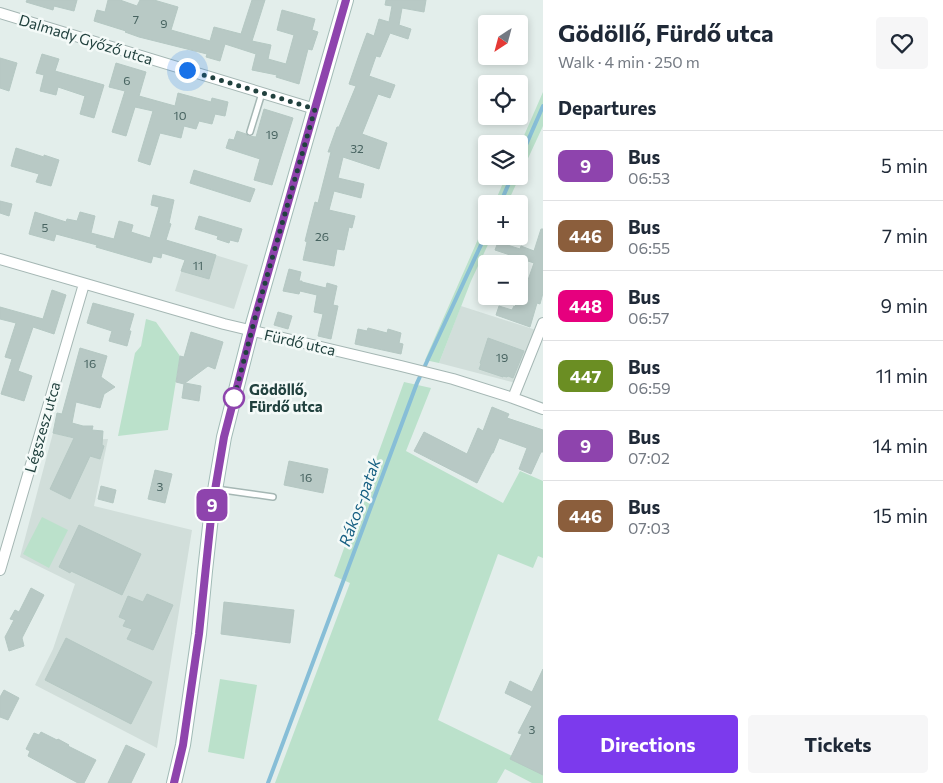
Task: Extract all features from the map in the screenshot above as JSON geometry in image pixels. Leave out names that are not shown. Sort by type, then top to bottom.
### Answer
[{"type":"main road","points":[[174,783],[183,745],[199,634],[215,488],[224,437],[251,331],[346,0]]},
{"type":"street","name":"Dalmady Győző utca","points":[[0,13],[315,109]]},
{"type":"street","name":"Fürdő utca","points":[[0,259],[224,324],[430,373],[514,398],[543,409]]},
{"type":"street","name":"Légszesz utca","points":[[0,570],[84,284]]},
{"type":"street","points":[[514,398],[543,323]]},
{"type":"lane","points":[[250,132],[262,92]]},
{"type":"lane","points":[[215,488],[273,496]]},
{"type":"shaded area","points":[[189,247],[248,265],[234,309],[175,291]]},
{"type":"shaded area","points":[[461,306],[536,330],[516,383],[439,363]]},
{"type":"shaded area","points":[[53,433],[80,440],[108,439],[94,506],[192,530],[157,748],[35,685],[53,649],[75,584],[20,557]]},
{"type":"green space","points":[[543,92],[543,126],[528,158],[528,135],[524,135]]},
{"type":"green space","points":[[502,185],[516,185],[511,195],[498,195]]},
{"type":"green space","points":[[478,239],[478,245],[488,245],[483,255],[478,255],[478,266],[439,363],[425,360]]},
{"type":"green space","points":[[146,319],[156,322],[180,356],[168,430],[118,436],[135,353],[141,346]]},
{"type":"green space","points":[[404,382],[431,388],[406,451],[503,503],[520,471],[543,481],[543,558],[538,556],[533,568],[498,554],[438,720],[543,771],[543,783],[532,783],[505,769],[497,783],[275,783],[350,583],[334,576]]},
{"type":"green space","points":[[42,517],[68,530],[49,568],[23,554]]},
{"type":"green space","points":[[220,679],[257,685],[244,759],[208,752]]},
{"type":"building","points":[[27,0],[77,0],[74,11],[54,6],[53,10],[26,2]]},
{"type":"building","points":[[108,0],[120,0],[137,6],[140,0],[154,0],[178,7],[171,30],[210,41],[214,27],[241,34],[252,0],[265,0],[252,41],[271,45],[268,59],[286,64],[294,35],[277,30],[282,10],[315,19],[312,30],[318,32],[312,50],[308,49],[299,84],[276,77],[277,75],[252,70],[256,54],[225,44],[220,61],[206,57],[207,54],[139,37],[94,21],[97,10],[105,12]]},
{"type":"building","points":[[386,0],[426,0],[424,12],[402,8],[399,25],[411,29],[408,39],[390,33],[380,57],[376,56],[369,76],[395,85],[390,98],[378,94],[362,134],[387,143],[379,169],[343,157],[338,178],[364,184],[361,198],[334,191],[329,210],[355,216],[352,228],[349,227],[344,250],[337,249],[334,266],[303,260],[309,225],[315,202],[318,203],[331,152],[328,152],[356,86],[349,84],[367,33],[374,36],[379,19],[389,22],[392,6],[385,5]]},
{"type":"building","points":[[42,54],[59,59],[55,71],[104,85],[94,118],[80,114],[85,96],[58,87],[56,95],[40,91],[44,75],[36,73]]},
{"type":"building","points":[[0,58],[17,63],[9,91],[0,88]]},
{"type":"building","points":[[116,63],[146,72],[139,96],[175,106],[178,93],[211,102],[212,98],[228,102],[225,116],[215,114],[212,124],[199,121],[196,129],[184,126],[181,138],[160,133],[150,165],[138,161],[153,111],[135,107],[126,136],[112,132],[125,91],[109,87]]},
{"type":"building","points":[[264,109],[293,118],[272,185],[254,180],[260,159],[226,148],[229,139],[234,140],[237,131],[256,137]]},
{"type":"building","points":[[16,148],[59,160],[51,186],[36,182],[39,174],[11,166]]},
{"type":"building","points":[[194,170],[255,189],[250,202],[190,183]]},
{"type":"building","points":[[153,195],[174,200],[169,223],[171,224],[166,240],[216,255],[209,279],[181,271],[185,260],[162,253],[161,258],[153,256],[151,263],[56,234],[54,241],[29,234],[35,212],[66,222],[67,219],[77,221],[80,212],[95,216],[91,233],[114,239],[119,221],[133,225],[131,232],[150,238],[159,207],[151,205]]},
{"type":"building","points":[[0,201],[12,204],[9,216],[0,213]]},
{"type":"building","points":[[199,216],[242,229],[238,242],[230,240],[229,243],[217,239],[218,236],[195,229]]},
{"type":"building","points":[[541,229],[543,229],[543,293],[540,304],[537,303],[530,327],[496,315],[499,306],[512,310],[516,305],[528,305],[528,280],[534,263],[528,261],[528,255],[510,255],[495,250],[497,245],[507,245],[520,249],[521,246],[534,251]]},
{"type":"building","points":[[289,269],[301,272],[299,281],[326,288],[327,283],[337,286],[333,305],[338,306],[331,339],[318,336],[323,314],[314,312],[317,295],[300,291],[299,294],[283,291]]},
{"type":"building","points":[[52,290],[66,295],[54,334],[33,327],[18,371],[32,376],[24,401],[1,394],[12,359],[5,357],[16,323],[0,319],[0,307],[43,319]]},
{"type":"building","points":[[93,303],[134,314],[127,346],[109,341],[112,331],[87,323]]},
{"type":"building","points":[[278,312],[292,316],[288,329],[274,325]]},
{"type":"building","points":[[368,328],[387,333],[388,329],[401,333],[399,343],[403,344],[401,354],[355,344],[358,329],[367,331]]},
{"type":"building","points":[[191,332],[223,342],[215,369],[208,366],[185,383],[201,386],[199,401],[182,398],[184,384],[176,382],[180,356],[184,357]]},
{"type":"building","points":[[488,338],[524,351],[513,378],[503,377],[479,369]]},
{"type":"building","points":[[80,348],[107,356],[101,377],[115,387],[104,394],[100,408],[76,402],[72,423],[93,426],[92,430],[103,431],[102,445],[104,446],[100,459],[90,456],[70,499],[50,489],[74,438],[53,433],[57,413],[62,414]]},
{"type":"building","points":[[492,407],[509,414],[507,418],[543,430],[543,452],[541,452],[531,474],[519,469],[527,448],[499,438],[477,483],[414,451],[424,432],[467,454],[478,428],[483,431]]},
{"type":"building","points":[[289,461],[328,469],[323,493],[284,485]]},
{"type":"building","points":[[155,470],[172,474],[165,503],[148,499]]},
{"type":"building","points":[[101,486],[116,490],[113,503],[98,499]]},
{"type":"building","points":[[79,525],[141,554],[122,595],[59,567]]},
{"type":"building","points":[[31,588],[44,595],[22,638],[24,646],[9,651],[5,637],[14,620],[10,619],[15,610],[19,612]]},
{"type":"building","points":[[147,594],[173,605],[153,650],[127,639],[132,629],[123,626],[126,620],[119,617],[128,596],[143,602]]},
{"type":"building","points":[[224,602],[294,610],[290,643],[221,634]]},
{"type":"building","points":[[66,638],[152,682],[131,724],[45,680]]},
{"type":"building","points":[[543,669],[543,775],[510,759],[522,734],[518,733],[532,706],[505,693],[510,681],[532,692]]},
{"type":"building","points":[[4,690],[19,698],[8,720],[0,717],[0,697]]},
{"type":"building","points":[[41,732],[96,760],[84,783],[78,783],[28,756],[30,751],[26,749],[34,733],[39,735]]},
{"type":"building","points":[[126,745],[145,754],[131,783],[108,783]]},
{"type":"waterway","name":"Rákos-patak","points":[[528,140],[543,106]]},
{"type":"waterway","name":"Rákos-patak","points":[[504,195],[508,185]]},
{"type":"waterway","name":"Rákos-patak","points":[[268,783],[417,383],[481,245]]},
{"type":"bus line","name":"9","points":[[174,783],[183,745],[199,634],[212,508],[224,437],[255,318],[346,0]]},
{"type":"place","name":"Gödöllő, Fürdő utca","points":[[234,398]]},
{"type":"route","points":[[187,70],[315,109],[233,402],[234,398]]}]
